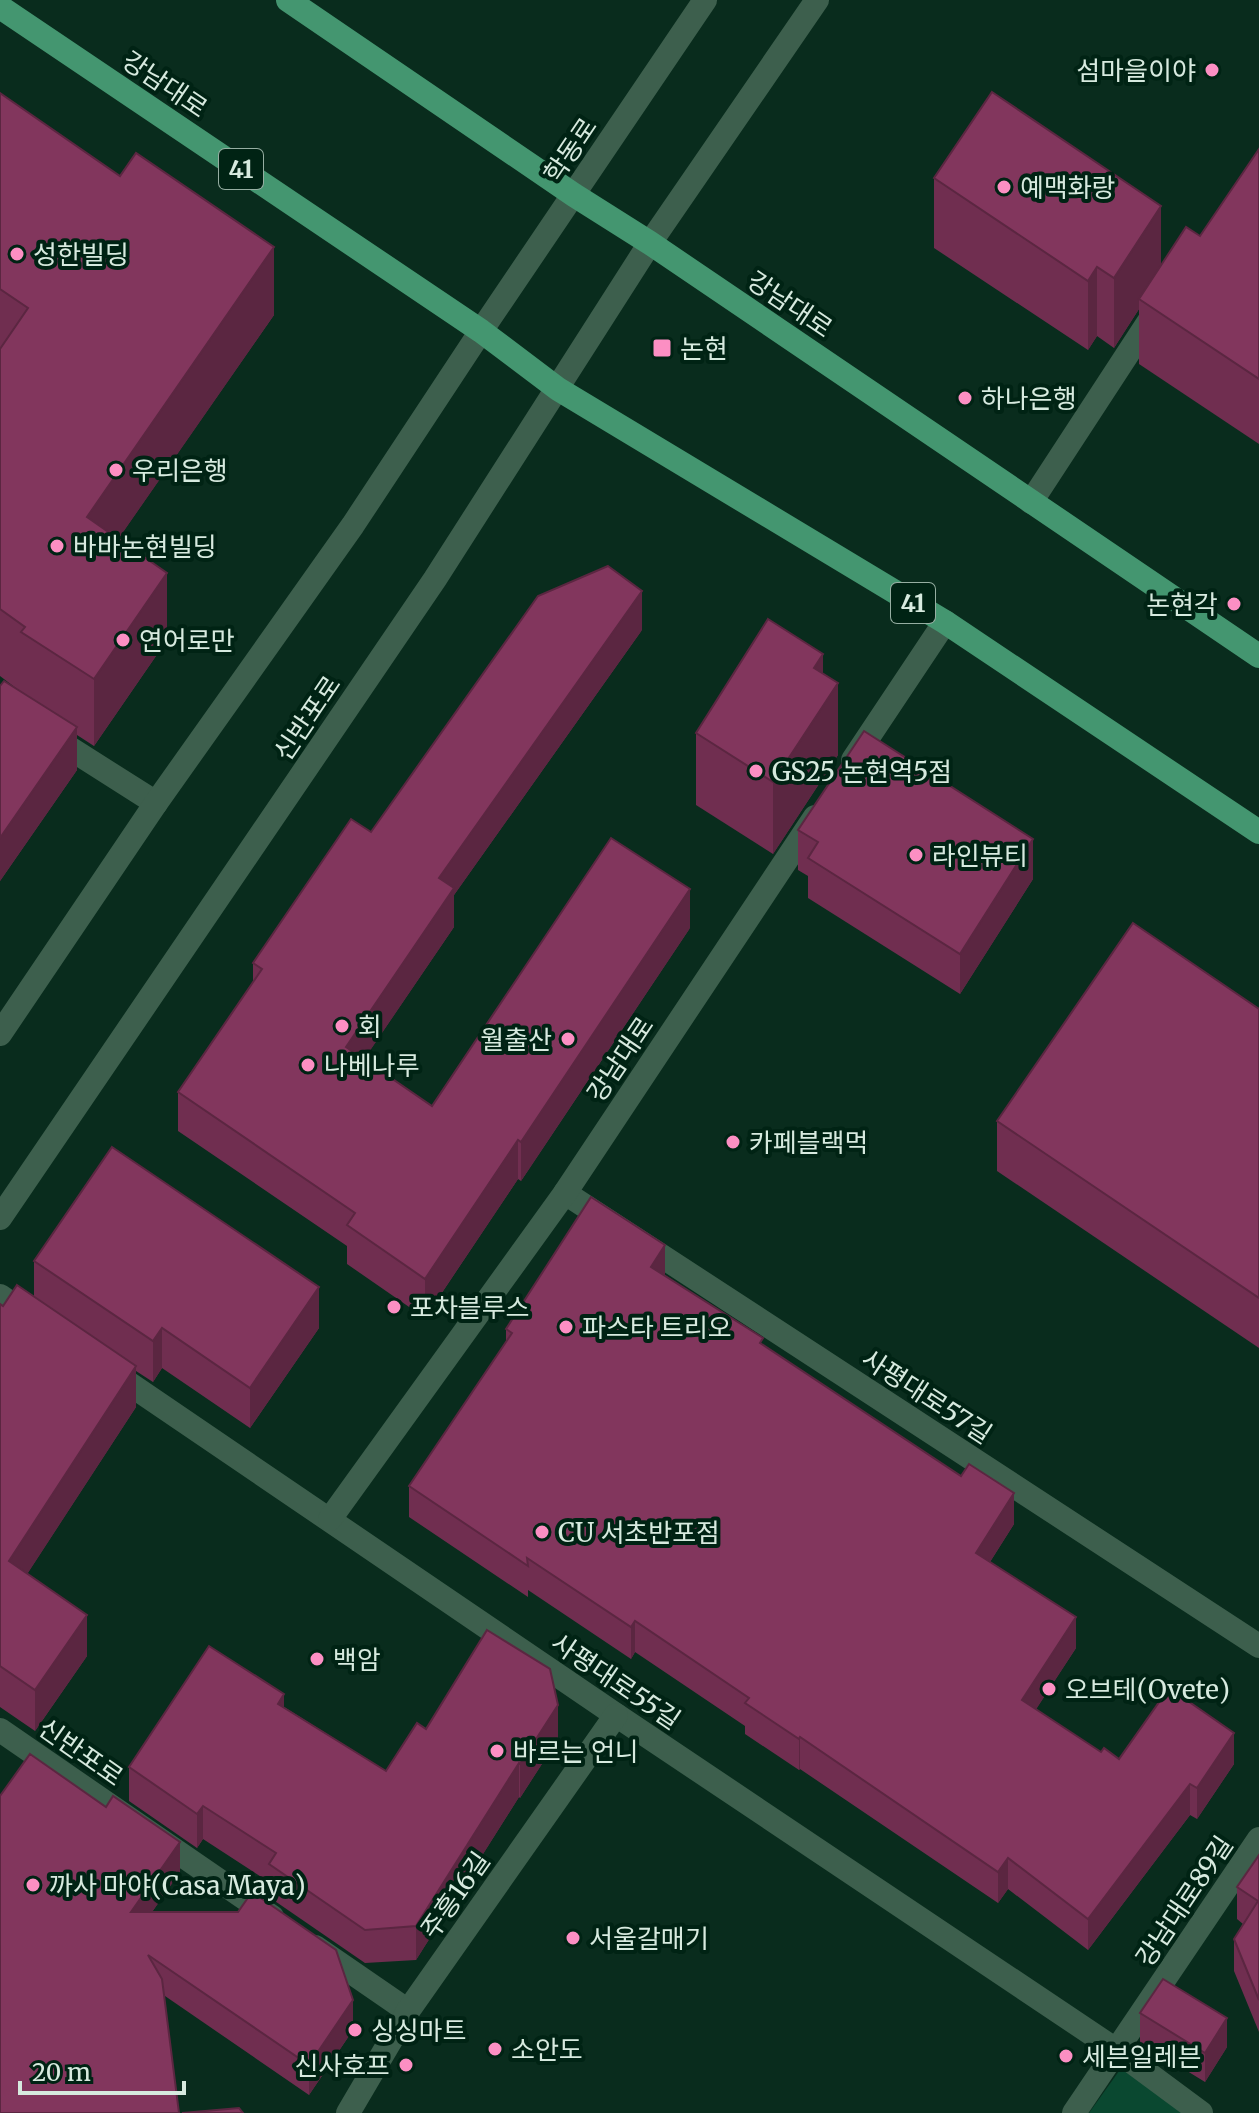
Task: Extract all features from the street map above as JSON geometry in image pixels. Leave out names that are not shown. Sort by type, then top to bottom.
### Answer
[{"type":"main road","name":"강남대로","points":[[288,0],[1259,656]]},
{"type":"main road","name":"강남대로","points":[[0,7],[481,331],[558,389],[945,622],[1259,832]]},
{"type":"street","name":"학동로","points":[[481,331],[705,0]]},
{"type":"street","points":[[650,243],[817,0]]},
{"type":"street","name":"신반포로","points":[[0,1218],[435,579],[650,243]]},
{"type":"street","points":[[1031,502],[1166,295]]},
{"type":"street","points":[[0,1034],[156,803],[353,525],[481,331]]},
{"type":"street","name":"강남대로","points":[[330,1519],[565,1193],[945,622]]},
{"type":"street","points":[[0,704],[156,803]]},
{"type":"street","name":"사평대로57길","points":[[565,1193],[1259,1646]]},
{"type":"street","points":[[0,1296],[53,1332]]},
{"type":"street","name":"사평대로55길","points":[[92,1358],[1116,2050],[1201,2113]]},
{"type":"street","name":"주흥16길","points":[[348,2113],[408,2011],[616,1715]]},
{"type":"street","name":"신반포로","points":[[0,1730],[408,2011]]},
{"type":"street","name":"강남대로89길","points":[[1074,2113],[1259,1839]]},
{"type":"green space","points":[[1127,2060],[1200,2113],[1089,2113]]},
{"type":"building","points":[[992,92],[1161,206],[1114,278],[1097,267],[1088,281],[934,178]]},
{"type":"building","points":[[0,93],[120,176],[136,153],[274,247],[87,517],[167,573],[94,679],[21,632],[25,627],[0,609],[0,349],[28,308],[0,289]]},
{"type":"building","points":[[1259,149],[1259,379],[1139,299],[1186,227],[1200,236]]},
{"type":"building","points":[[608,566],[642,591],[439,878],[454,888],[346,1047],[432,1106],[611,838],[690,889],[521,1142],[518,1140],[425,1279],[347,1225],[355,1213],[178,1092],[262,969],[253,963],[351,819],[371,832],[538,596]]},
{"type":"building","points":[[768,619],[823,654],[814,668],[838,683],[773,782],[696,733]]},
{"type":"building","points":[[4,681],[77,727],[0,838],[0,686]]},
{"type":"building","points":[[864,731],[1033,839],[960,954],[808,858],[818,842],[798,830]]},
{"type":"building","points":[[1133,923],[1259,1009],[1259,1298],[997,1121]]},
{"type":"building","points":[[112,1147],[319,1287],[250,1388],[162,1328],[153,1341],[34,1261]]},
{"type":"building","points":[[591,1197],[665,1245],[651,1267],[763,1338],[760,1343],[961,1476],[969,1464],[1014,1493],[976,1553],[1076,1617],[1022,1700],[1101,1752],[1104,1748],[1119,1759],[1169,1688],[1234,1733],[1197,1788],[1190,1784],[1088,1919],[1008,1858],[998,1872],[745,1703],[749,1698],[635,1621],[631,1627],[527,1558],[528,1566],[409,1486],[512,1333],[506,1329]]},
{"type":"building","points":[[17,1285],[136,1366],[9,1561],[87,1615],[35,1690],[0,1666],[0,1304],[3,1306]]},
{"type":"building","points":[[487,1630],[550,1669],[558,1705],[416,1926],[365,1930],[269,1864],[276,1853],[203,1806],[197,1814],[129,1767],[209,1646],[284,1694],[278,1704],[386,1771],[417,1723],[426,1729]]},
{"type":"building","points":[[30,1754],[106,1807],[113,1796],[180,1842],[131,1912],[238,1912],[252,1892],[336,1950],[353,2000],[309,2065],[148,1955],[162,1979],[179,2113],[0,2113],[0,1796]]},
{"type":"building","points":[[1259,1855],[1259,2000],[1234,1939],[1258,1901],[1237,1887]]},
{"type":"building","points":[[1163,1979],[1227,2018],[1205,2053],[1140,2013]]},
{"type":"building","points":[[239,2108],[243,2113],[182,2113]]},
{"type":"place","name":"섬마을이야","points":[[1212,70]]},
{"type":"place","name":"예맥화랑","points":[[1004,187]]},
{"type":"place","name":"성한빌딩","points":[[17,254]]},
{"type":"place","name":"논현","points":[[662,348]]},
{"type":"place","name":"하나은행","points":[[965,398]]},
{"type":"place","name":"우리은행","points":[[116,470]]},
{"type":"place","name":"바바논현빌딩","points":[[57,546]]},
{"type":"place","name":"논현각","points":[[1234,604]]},
{"type":"place","name":"연어로만","points":[[123,640]]},
{"type":"place","name":"GS25 논현역5점","points":[[756,771]]},
{"type":"place","name":"라인뷰티","points":[[916,855]]},
{"type":"place","name":"회","points":[[342,1026]]},
{"type":"place","name":"월출산","points":[[568,1039]]},
{"type":"place","name":"나베나루","points":[[308,1065]]},
{"type":"place","name":"카페블랙먹","points":[[733,1142]]},
{"type":"place","name":"포차블루스","points":[[394,1307]]},
{"type":"place","name":"파스타 트리오","points":[[566,1327]]},
{"type":"place","name":"CU 서초반포점","points":[[542,1532]]},
{"type":"place","name":"백암","points":[[317,1659]]},
{"type":"place","name":"오브테(Ovete)","points":[[1049,1689]]},
{"type":"place","name":"바르는 언니","points":[[497,1751]]},
{"type":"place","name":"까사 마야(Casa Maya)","points":[[33,1885]]},
{"type":"place","name":"서울갈매기","points":[[573,1938]]},
{"type":"place","name":"싱싱마트","points":[[355,2030]]},
{"type":"place","name":"소안도","points":[[495,2049]]},
{"type":"place","name":"세븐일레븐","points":[[1066,2056]]},
{"type":"place","name":"신사호프","points":[[406,2065]]}]
